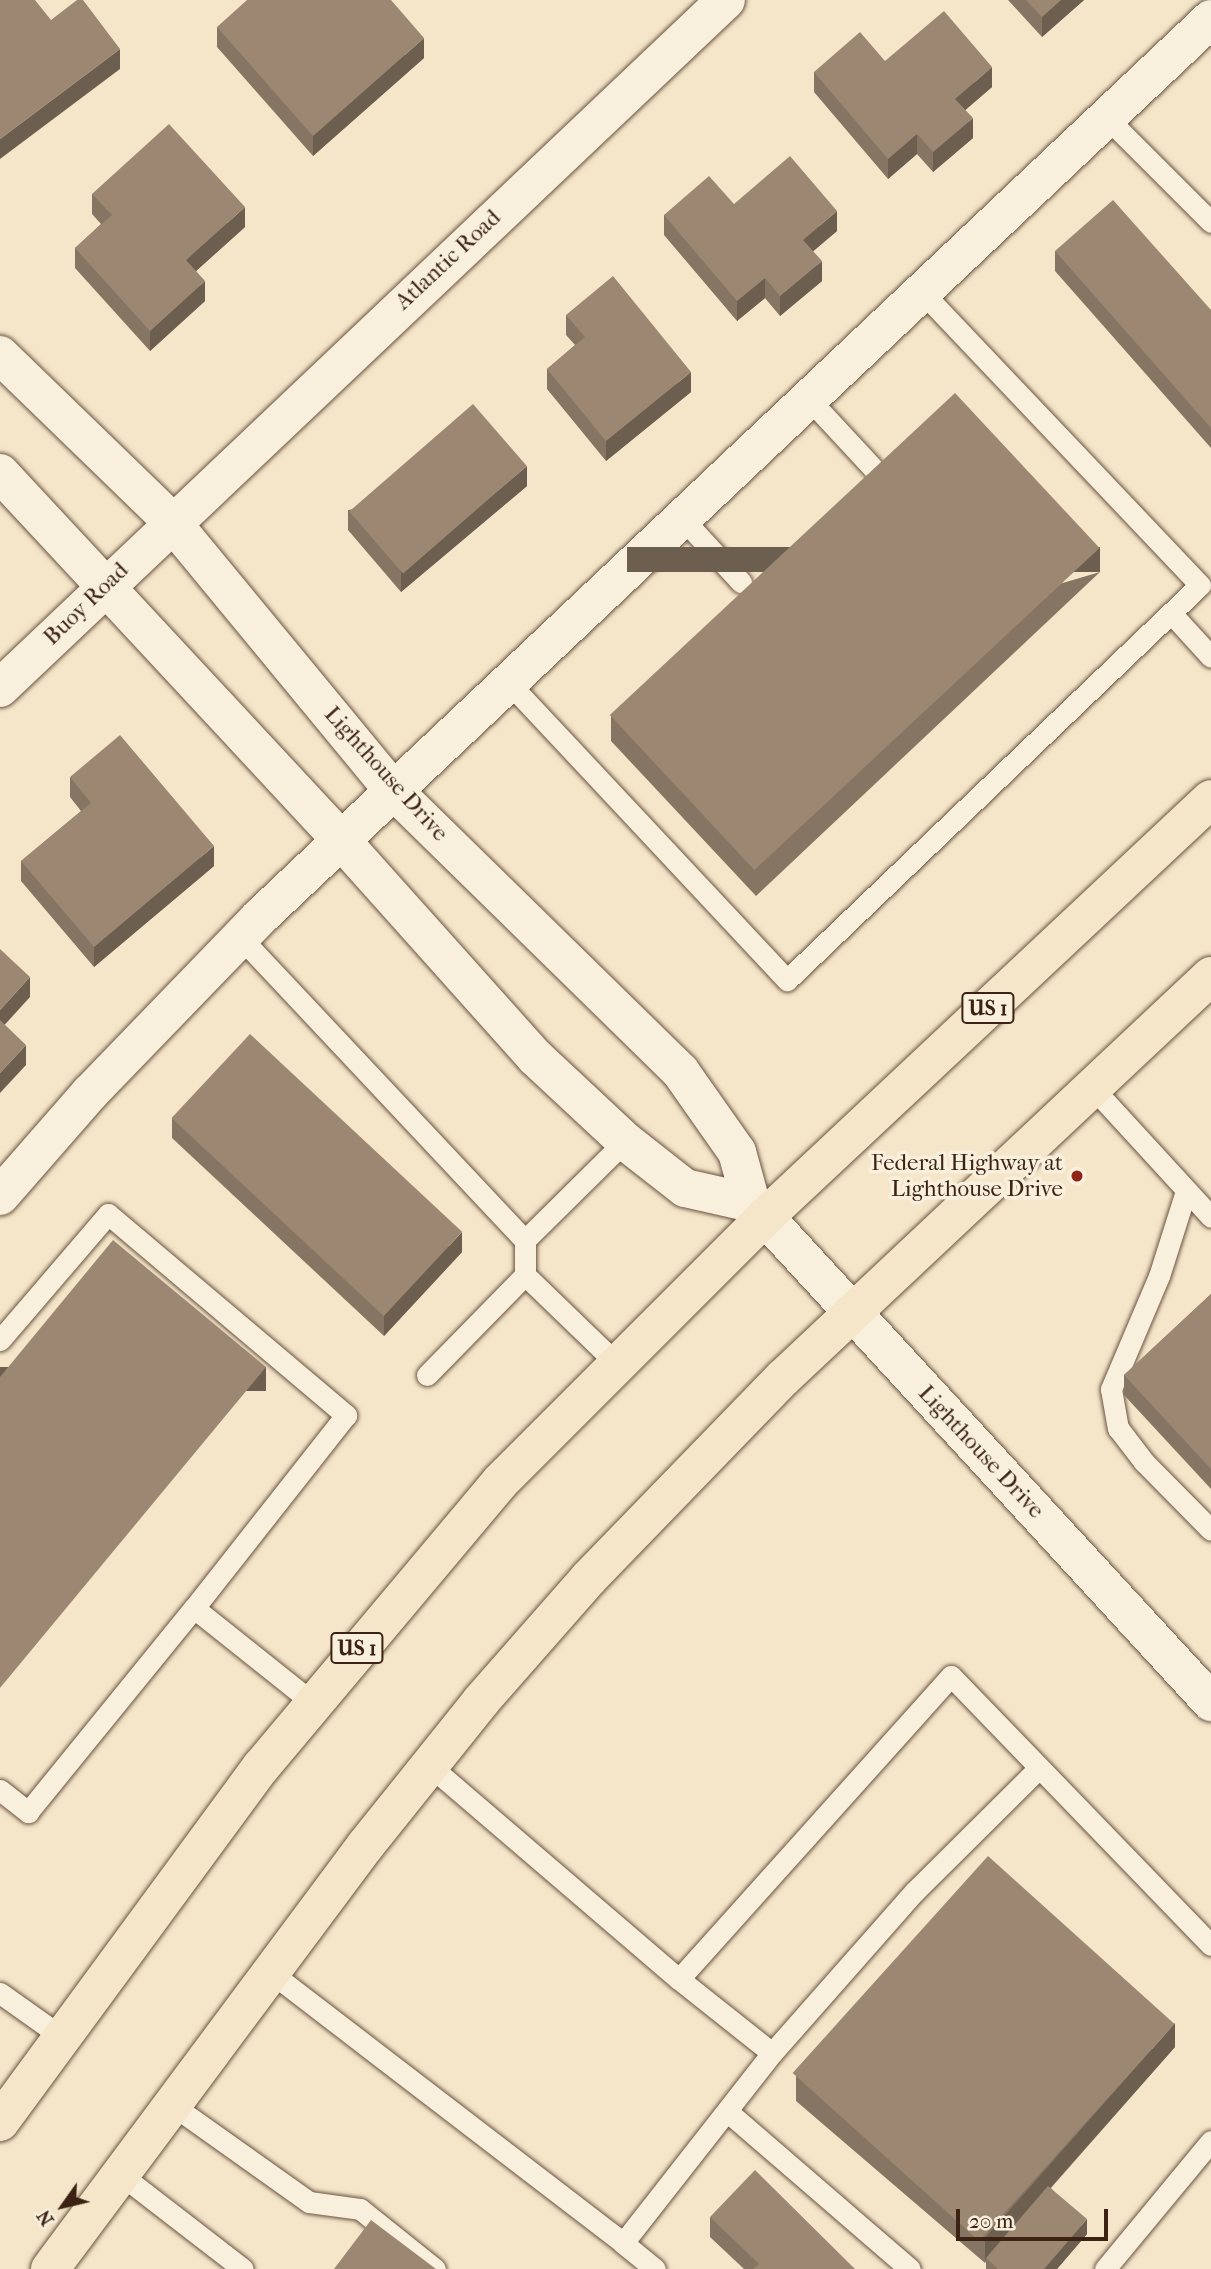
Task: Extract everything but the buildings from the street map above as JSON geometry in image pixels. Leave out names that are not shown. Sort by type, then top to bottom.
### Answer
[{"type":"main road","name":"US 1","points":[[0,2122],[313,1703],[500,1482],[616,1363],[758,1210],[1211,799]]},
{"type":"main road","points":[[50,2269],[270,1970],[429,1765],[589,1578],[716,1443],[852,1311],[1211,976]]},
{"type":"street","name":"Atlantic Road","points":[[171,521],[726,0]]},
{"type":"street","points":[[0,1196],[90,1093],[240,937],[1211,19]]},
{"type":"street","name":"Lighthouse Drive","points":[[0,355],[171,521],[393,790],[680,1071],[737,1152],[758,1210],[1211,1702]]},
{"type":"street","points":[[0,472],[341,840],[535,1057],[625,1141],[685,1188],[758,1210]]},
{"type":"street","name":"Buoy Road","points":[[0,688],[171,521]]},
{"type":"lane","points":[[1107,118],[1211,222]]},
{"type":"lane","points":[[509,683],[787,980],[1200,584],[922,292]]},
{"type":"lane","points":[[810,399],[873,468]]},
{"type":"lane","points":[[683,519],[741,582]]},
{"type":"lane","points":[[1171,613],[1211,657]]},
{"type":"lane","points":[[240,937],[525,1240],[525,1275],[427,1375]]},
{"type":"lane","points":[[1092,1087],[1211,1217]]},
{"type":"lane","points":[[525,1240],[625,1141]]},
{"type":"lane","points":[[1186,1191],[1159,1276],[1111,1389],[1118,1428],[1144,1462],[1211,1530]]},
{"type":"lane","points":[[0,1340],[108,1214],[346,1415],[28,1812],[0,1790]]},
{"type":"lane","points":[[525,1275],[616,1363]]},
{"type":"lane","points":[[194,1608],[313,1703]]},
{"type":"lane","points":[[679,1979],[951,1676],[1211,1945]]},
{"type":"lane","points":[[429,1765],[679,1979],[772,2053]]},
{"type":"lane","points":[[623,2243],[772,2053],[915,1891],[1039,1768]]},
{"type":"lane","points":[[270,1970],[655,2269]]},
{"type":"lane","points":[[0,1993],[62,2037]]},
{"type":"lane","points":[[171,2104],[309,2203],[360,2209],[435,2269]]},
{"type":"lane","points":[[728,2112],[910,2269]]},
{"type":"lane","points":[[1105,2269],[1211,2141]]},
{"type":"lane","points":[[120,2174],[243,2269]]},
{"type":"place","name":"Federal Highway at Lighthouse Drive","points":[[1077,1176]]}]
